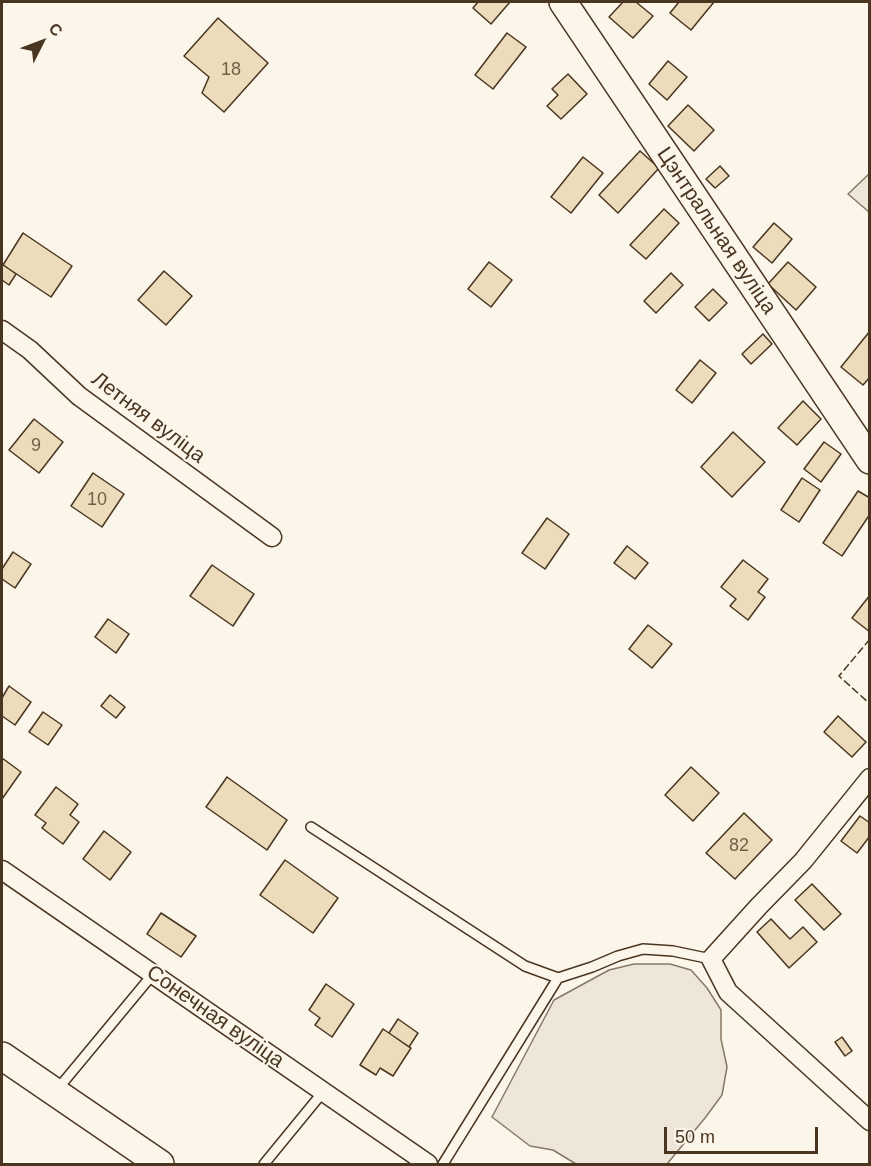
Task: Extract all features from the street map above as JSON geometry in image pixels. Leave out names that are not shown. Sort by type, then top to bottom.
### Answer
[{"type":"street","name":"Цэнтральная вуліца","points":[[563,2],[870,460]]},
{"type":"street","name":"Летняя вуліца","points":[[2,330],[30,350],[79,396],[272,537]]},
{"type":"street","points":[[870,778],[803,861],[711,959],[728,992],[870,1121]]},
{"type":"street","name":"Сонечная вуліца","points":[[2,870],[428,1164]]},
{"type":"street","points":[[2,1056],[160,1164]]},
{"type":"lane","points":[[311,827],[525,966],[558,978],[643,949],[674,951],[711,959]]},
{"type":"lane","points":[[55,1092],[153,974]]},
{"type":"lane","points":[[443,1164],[558,978]]},
{"type":"lane","points":[[264,1164],[323,1092]]},
{"type":"shaded area","points":[[869,174],[869,212],[848,194]]},
{"type":"shaded area","points":[[634,964],[670,964],[691,970],[707,988],[721,1010],[721,1039],[727,1067],[722,1095],[667,1164],[576,1164],[553,1150],[530,1146],[492,1117],[554,1000],[609,970]]},
{"type":"building","points":[[478,2],[510,2],[491,24],[473,8]]},
{"type":"building","points":[[623,2],[636,2],[653,16],[633,38],[609,17]]},
{"type":"building","points":[[679,2],[714,2],[691,30],[670,13]]},
{"type":"building","points":[[218,18],[268,63],[224,112],[202,93],[209,77],[184,56]]},
{"type":"building","points":[[507,33],[526,47],[493,89],[475,75]]},
{"type":"building","points":[[668,61],[687,77],[667,100],[649,84]]},
{"type":"building","points":[[568,74],[587,94],[561,119],[547,106],[558,95],[552,89]]},
{"type":"building","points":[[688,105],[714,130],[694,151],[668,126]]},
{"type":"building","points":[[640,151],[659,168],[618,213],[599,195]]},
{"type":"building","points":[[583,157],[603,173],[571,213],[551,197]]},
{"type":"building","points":[[720,166],[729,176],[715,188],[706,179]]},
{"type":"building","points":[[664,209],[679,223],[646,259],[630,245]]},
{"type":"building","points":[[774,223],[792,239],[772,263],[753,247]]},
{"type":"building","points":[[23,233],[72,266],[51,297],[3,265]]},
{"type":"building","points":[[489,262],[512,280],[491,307],[468,289]]},
{"type":"building","points":[[788,262],[816,287],[796,310],[768,284]]},
{"type":"building","points":[[2,264],[16,274],[9,285],[2,280]]},
{"type":"building","points":[[164,271],[192,296],[166,325],[138,300]]},
{"type":"building","points":[[671,273],[683,285],[656,313],[644,301]]},
{"type":"building","points":[[713,289],[727,303],[709,321],[695,307]]},
{"type":"building","points":[[870,331],[870,377],[863,385],[841,367]]},
{"type":"building","points":[[763,334],[772,344],[751,364],[742,354]]},
{"type":"building","points":[[700,360],[716,373],[692,403],[676,390]]},
{"type":"building","points":[[803,401],[821,419],[797,445],[778,428]]},
{"type":"building","points":[[34,419],[63,442],[39,473],[9,450]]},
{"type":"building","points":[[733,432],[765,462],[732,497],[701,467]]},
{"type":"building","points":[[824,442],[841,454],[821,482],[804,469]]},
{"type":"building","points":[[93,473],[124,494],[102,527],[71,506]]},
{"type":"building","points":[[802,478],[820,490],[799,522],[781,510]]},
{"type":"building","points":[[858,491],[870,498],[870,514],[842,556],[823,543]]},
{"type":"building","points":[[547,518],[569,534],[545,569],[522,553]]},
{"type":"building","points":[[627,546],[648,563],[635,579],[614,563]]},
{"type":"building","points":[[13,552],[31,564],[15,588],[2,579],[2,569]]},
{"type":"building","points":[[743,560],[768,579],[758,592],[765,597],[748,620],[730,606],[736,599],[721,587]]},
{"type":"building","points":[[212,565],[254,594],[233,626],[190,596]]},
{"type":"building","points":[[870,595],[870,632],[852,618]]},
{"type":"building","points":[[108,619],[129,634],[116,653],[95,637]]},
{"type":"building","points":[[648,625],[672,644],[652,668],[629,649]]},
{"type":"building","points":[[9,686],[31,702],[15,725],[2,716],[2,698]]},
{"type":"building","points":[[110,695],[125,707],[116,718],[101,706]]},
{"type":"building","points":[[43,712],[62,725],[48,745],[29,732]]},
{"type":"building","points":[[838,716],[866,742],[852,757],[824,732]]},
{"type":"building","points":[[2,758],[21,772],[2,799]]},
{"type":"building","points":[[691,767],[719,793],[693,821],[665,795]]},
{"type":"building","points":[[227,777],[287,820],[267,850],[206,807]]},
{"type":"building","points":[[56,787],[78,804],[70,815],[79,822],[63,844],[42,828],[46,823],[35,815]]},
{"type":"building","points":[[744,813],[772,840],[735,879],[706,853]]},
{"type":"building","points":[[860,816],[870,823],[870,836],[857,853],[841,841]]},
{"type":"building","points":[[104,831],[131,852],[110,880],[83,859]]},
{"type":"building","points":[[285,860],[338,898],[313,933],[260,895]]},
{"type":"building","points":[[812,884],[841,914],[824,930],[795,900]]},
{"type":"building","points":[[161,913],[196,936],[181,957],[147,934]]},
{"type":"building","points":[[771,919],[790,939],[803,927],[817,942],[789,968],[757,932]]},
{"type":"building","points":[[326,984],[354,1004],[332,1037],[315,1025],[320,1018],[309,1010]]},
{"type":"building","points":[[398,1019],[418,1033],[409,1047],[389,1033]]},
{"type":"building","points":[[383,1029],[411,1048],[393,1076],[380,1068],[376,1075],[360,1065]]},
{"type":"building","points":[[842,1037],[852,1051],[845,1056],[835,1042]]},
{"type":"fence","points":[[870,639],[839,676],[870,704]]}]
